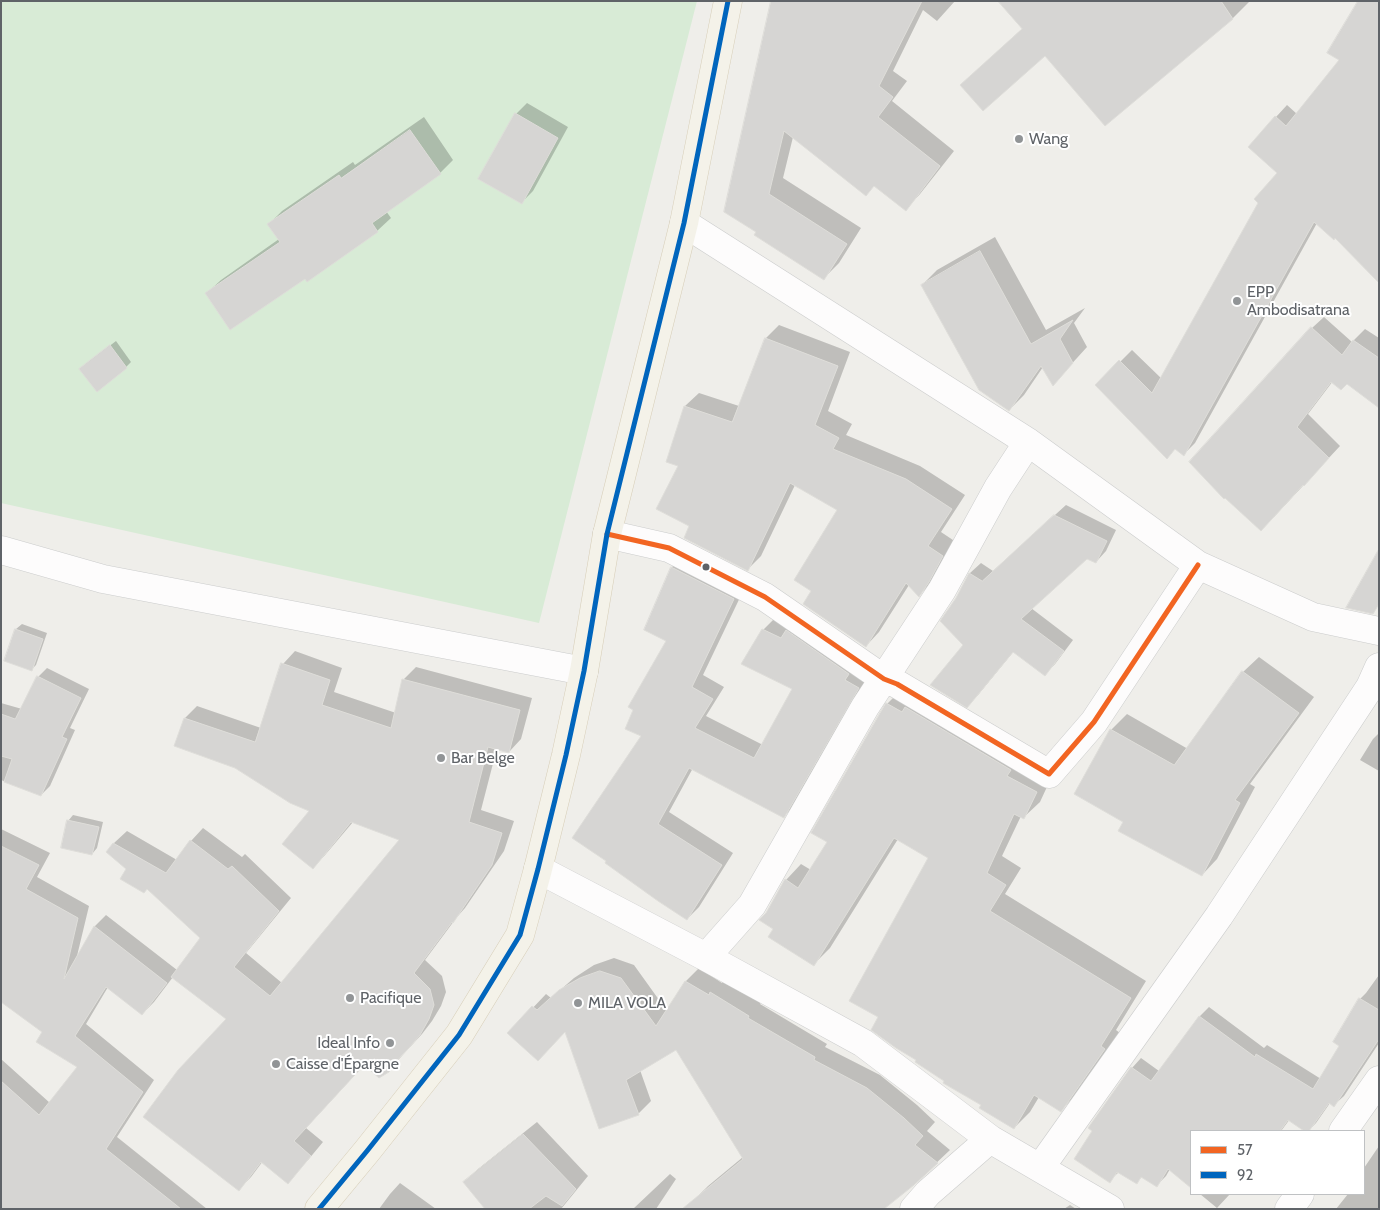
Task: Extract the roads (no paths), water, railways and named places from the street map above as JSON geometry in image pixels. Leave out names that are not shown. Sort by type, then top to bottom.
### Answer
[{"type":"main road","points":[[319,1209],[367,1152],[459,1035],[520,934],[566,755],[584,671],[607,534],[684,223],[728,1]]},
{"type":"street","points":[[684,223],[1028,442],[1198,565],[1312,618],[1379,631]]},
{"type":"street","points":[[706,957],[752,905],[860,716],[942,590],[998,488],[1028,442]]},
{"type":"street","points":[[607,534],[669,548],[765,597],[884,679],[897,684],[1049,774],[1094,722],[1198,565]]},
{"type":"street","points":[[1,550],[103,579],[584,671]]},
{"type":"street","points":[[1040,1168],[1219,916],[1370,686],[1379,667]]},
{"type":"street","points":[[538,869],[706,957],[863,1043],[990,1139],[1110,1209]]},
{"type":"street","points":[[1344,1130],[1379,1080]]},
{"type":"street","points":[[914,1209],[928,1193],[990,1139]]},
{"type":"street","points":[[1289,1209],[1299,1195]]},
{"type":"place","name":"Wang","points":[[1019,139]]},
{"type":"place","name":"EPP Ambodisatrana","points":[[1237,301]]},
{"type":"place","name":"Bar Belge","points":[[441,758]]},
{"type":"place","name":"Pacifique","points":[[350,998]]},
{"type":"place","name":"MILA VOLA","points":[[578,1003]]},
{"type":"place","name":"Ideal Info","points":[[390,1043]]},
{"type":"place","name":"Caisse d'Épargne","points":[[276,1064]]}]
